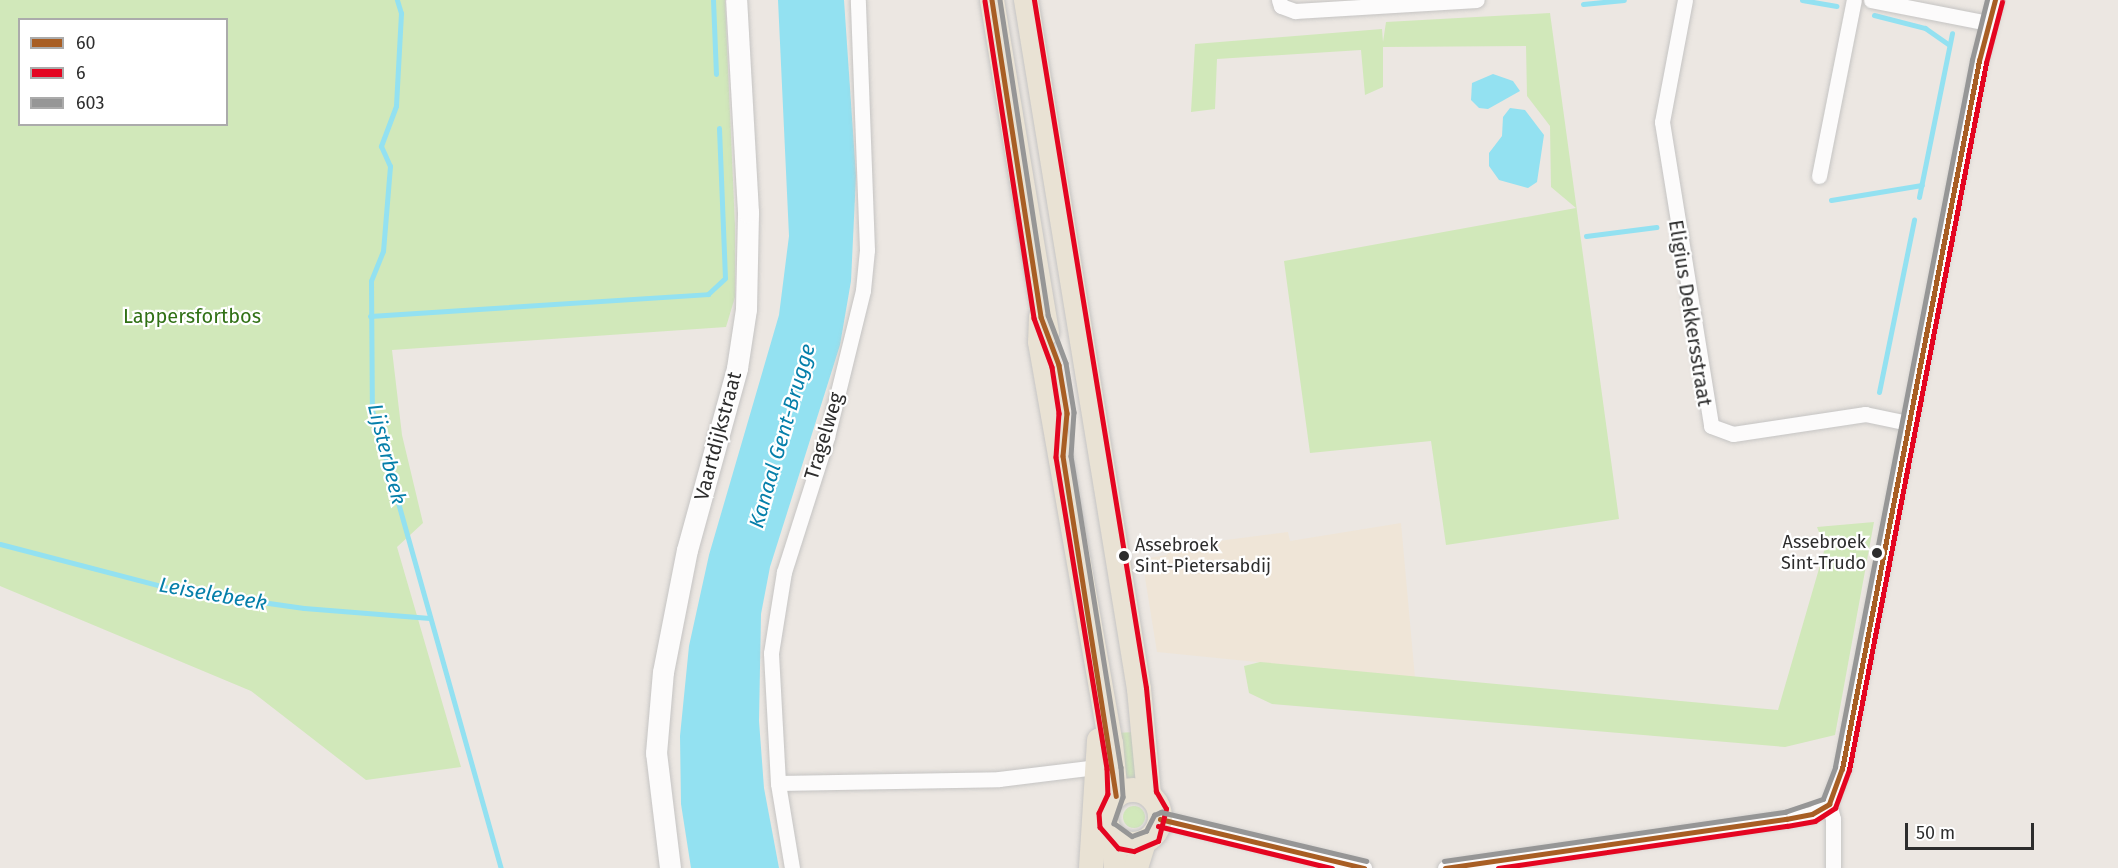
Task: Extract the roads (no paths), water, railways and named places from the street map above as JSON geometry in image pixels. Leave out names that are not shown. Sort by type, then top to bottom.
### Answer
[{"type":"main road","points":[[992,0],[1041,317],[1059,365],[1067,413],[1063,456],[1116,796]]},
{"type":"main road","points":[[1026,0],[1139,689],[1149,795],[1160,819],[1144,842],[1136,868]]},
{"type":"main road","points":[[1091,868],[1100,689]]},
{"type":"main road","points":[[1116,868],[1113,835],[1106,815],[1116,796],[1126,791],[1149,795]]},
{"type":"main road","points":[[1113,835],[1133,844],[1144,842]]},
{"type":"street","name":"Vaartdijkstraat","points":[[670,868],[656,753],[661,691],[678,589],[729,400],[746,309],[748,212],[736,0]]},
{"type":"street","name":"Tragelweg","points":[[792,868],[778,783],[771,686],[776,610],[803,501],[827,437],[863,291],[866,214],[858,0]]},
{"type":"street","points":[[1279,0],[1281,6],[1295,11],[1477,0]]},
{"type":"street","name":"Eligius Dekkersstraat","points":[[1685,0],[1662,122],[1711,426],[1733,434],[1865,414],[1908,423]]},
{"type":"street","points":[[1819,176],[1854,0]]},
{"type":"street","points":[[1871,0],[1988,23]]},
{"type":"street","points":[[1833,868],[1833,819],[1828,804],[1844,754],[1988,23],[1995,0]]},
{"type":"street","points":[[778,783],[999,779],[1089,768]]},
{"type":"street","points":[[1445,868],[1786,819],[1812,814],[1828,804]]},
{"type":"street","points":[[1160,819],[1364,868]]},
{"type":"water","name":"Kanaal Gent-Brugge","points":[[778,0],[844,0],[856,176],[851,281],[840,345],[770,567],[761,614],[759,721],[764,788],[779,868],[691,868],[681,804],[680,736],[689,646],[709,555],[779,315],[789,236]]},
{"type":"water","points":[[1493,74],[1513,81],[1520,91],[1488,109],[1479,108],[1471,100],[1472,83]]},
{"type":"water","points":[[1510,108],[1525,110],[1544,135],[1537,182],[1528,188],[1499,180],[1489,166],[1489,153],[1502,136],[1503,117]]},
{"type":"waterway","name":"Lijsterbeek","points":[[397,0],[401,13],[396,106],[381,146],[390,166],[383,251],[371,281],[372,410],[501,868]]},
{"type":"waterway","points":[[713,0],[716,74]]},
{"type":"waterway","points":[[1583,4],[1624,0]]},
{"type":"waterway","points":[[1802,0],[1836,6]]},
{"type":"waterway","points":[[1874,15],[1925,28],[1948,44]]},
{"type":"waterway","points":[[1919,197],[1952,33]]},
{"type":"waterway","points":[[370,316],[708,294],[725,278],[719,128]]},
{"type":"waterway","points":[[1831,200],[1922,185]]},
{"type":"waterway","points":[[1879,392],[1914,220]]},
{"type":"waterway","points":[[1586,236],[1656,227]]},
{"type":"waterway","name":"Leiselebeek","points":[[0,544],[176,590],[304,608],[430,618]]},
{"type":"place","name":"Assebroek Sint-Trudo","points":[[1877,553]]},
{"type":"place","name":"Assebroek Sint-Pietersabdij","points":[[1124,556]]},
{"type":"park label","name":"Lappersfortbos","points":[[192,316]]}]
